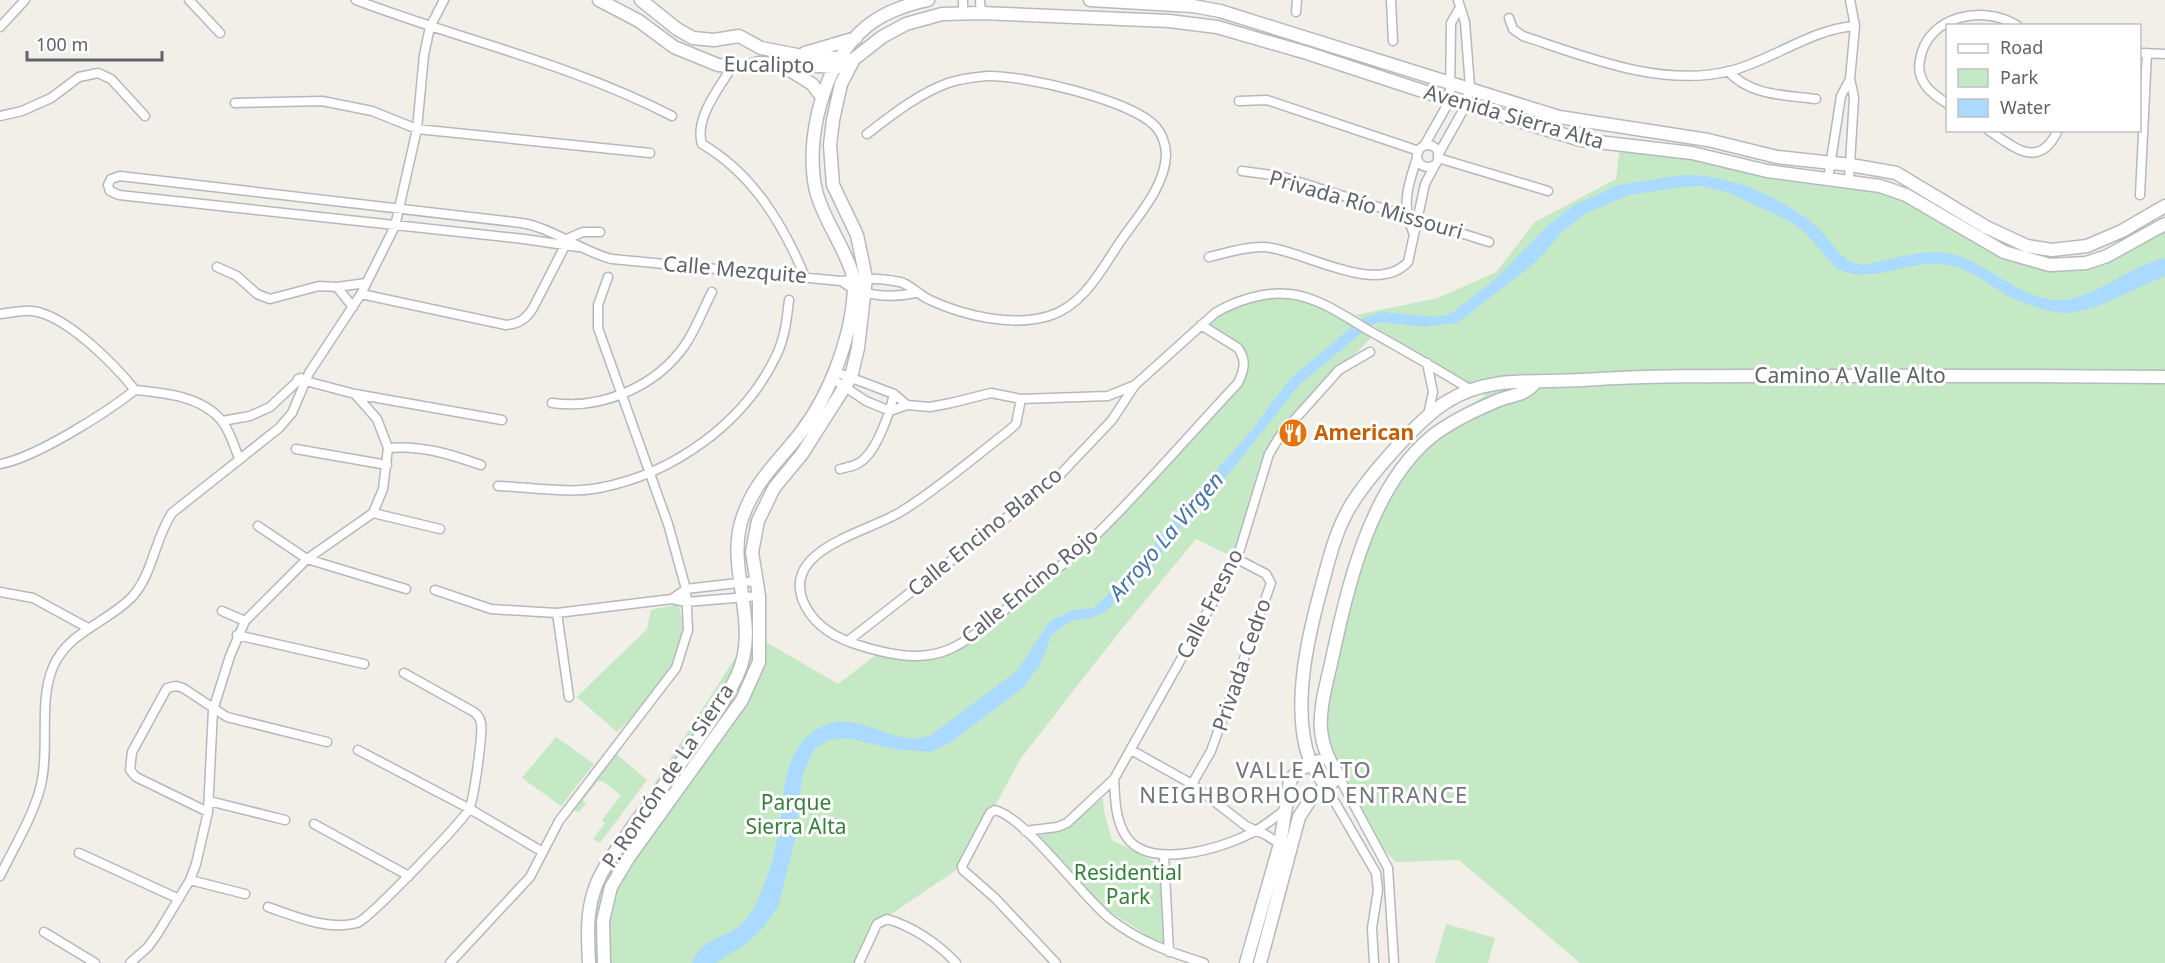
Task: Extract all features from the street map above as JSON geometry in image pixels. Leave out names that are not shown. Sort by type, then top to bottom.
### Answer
[{"type":"street","points":[[0,27],[25,0]]},
{"type":"street","points":[[189,0],[220,33]]},
{"type":"street","points":[[356,0],[430,27],[582,74],[672,116]]},
{"type":"street","points":[[222,421],[250,416],[270,407],[302,381],[361,294],[395,226],[400,210],[417,129],[424,55],[430,27],[444,0]]},
{"type":"street","name":"Eucalipto","points":[[599,0],[639,21],[674,47],[708,62],[732,67],[759,63],[844,63]]},
{"type":"street","name":"Eucalipto","points":[[641,0],[677,30],[693,38],[714,40],[738,36],[761,48],[844,63]]},
{"type":"street","points":[[916,293],[898,297],[856,284],[816,191],[814,145],[822,97],[844,63],[856,38],[865,28],[897,8],[928,0]]},
{"type":"street","points":[[963,0],[963,14]]},
{"type":"street","name":"Avenida Sierra Alta","points":[[1090,0],[1193,6],[1221,10],[1559,117],[1708,140],[1777,157],[1851,165],[1896,173],[2009,240],[2044,249],[2073,249],[2097,243],[2165,206]]},
{"type":"street","points":[[1296,12],[1298,0]]},
{"type":"street","points":[[1391,0],[1393,40]]},
{"type":"street","points":[[1849,181],[1854,97],[1850,79],[1855,26],[1850,0]]},
{"type":"street","points":[[1209,256],[1264,247],[1353,272],[1381,274],[1402,268],[1408,262],[1425,184],[1466,105],[1470,87],[1465,22],[1458,4]]},
{"type":"street","points":[[1413,232],[1405,214],[1410,180],[1420,152],[1450,100],[1451,23],[1458,4]]},
{"type":"street","name":"Avenida Sierra Alta","points":[[844,63],[906,24],[924,17],[963,14],[980,6],[1217,27],[1307,53],[1581,140],[1620,147],[1656,148],[1714,157],[1767,171],[1880,186],[1906,195],[2004,252],[2050,265],[2086,263],[2107,256],[2165,224]]},
{"type":"street","points":[[1217,27],[1221,10]]},
{"type":"street","points":[[1949,24],[1961,17],[1978,14],[1993,15],[2013,24]]},
{"type":"street","points":[[1509,18],[1516,33],[1622,68],[1674,74],[1728,71],[1767,58],[1825,31],[1855,26]]},
{"type":"street","points":[[1946,26],[1933,33],[1921,52],[1919,75],[1925,86],[1946,103]]},
{"type":"street","points":[[797,56],[856,38]]},
{"type":"street","points":[[708,62],[714,40]]},
{"type":"street","points":[[1451,44],[1466,44]]},
{"type":"street","points":[[759,63],[761,48]]},
{"type":"street","points":[[2140,195],[2143,53],[2165,54]]},
{"type":"street","name":"P. Roncón de La Sierra","points":[[589,963],[589,912],[600,876],[720,704],[740,669],[746,634],[737,544],[748,503],[759,482],[801,433],[834,375],[862,249],[833,185],[831,170],[830,145],[844,63]]},
{"type":"street","points":[[780,64],[812,84],[822,97]]},
{"type":"street","points":[[732,67],[711,102],[700,137],[702,144],[749,180],[763,198],[805,277]]},
{"type":"street","points":[[1728,71],[1737,81],[1757,91],[1816,99]]},
{"type":"street","points":[[0,116],[22,111],[51,98],[79,77],[98,73],[111,79],[145,116]]},
{"type":"street","points":[[856,284],[902,282],[916,293],[953,310],[986,316],[1028,319],[1062,310],[1091,285],[1150,198],[1161,178],[1165,164],[1163,140],[1155,126],[1132,109],[1068,90],[988,76],[948,83],[913,101],[867,134]]},
{"type":"street","points":[[1828,179],[1841,96],[1850,79]]},
{"type":"street","points":[[1239,101],[1268,100],[1420,152],[1435,148],[1437,159]]},
{"type":"street","points":[[235,103],[322,101],[372,111],[417,129],[650,153]]},
{"type":"street","points":[[1838,118],[1852,120]]},
{"type":"street","points":[[1992,132],[2017,151],[2026,153],[2044,148],[2053,141],[2057,132]]},
{"type":"street","points":[[1656,148],[1657,133]]},
{"type":"street","points":[[1420,152],[1424,166],[1437,159],[1548,191]]},
{"type":"street","name":"Privada Río Missouri","points":[[1242,171],[1280,176],[1419,218],[1489,242]]},
{"type":"street","name":"Calle Mezquite","points":[[395,226],[119,195],[110,191],[108,185],[111,179],[120,176],[532,225],[565,243],[598,255],[629,261],[805,277],[856,284]]},
{"type":"street","points":[[395,226],[565,243]]},
{"type":"street","points":[[361,294],[506,325],[515,324],[528,316],[533,308],[565,243],[576,234],[600,232]]},
{"type":"street","points":[[217,267],[237,276],[264,298],[286,296],[319,286],[337,287],[366,283]]},
{"type":"street","points":[[450,963],[530,877],[541,851],[580,790],[676,668],[688,630],[686,589],[668,524],[597,319],[598,305],[608,277]]},
{"type":"street","name":"P. Roncón de La Sierra","points":[[604,963],[604,907],[615,879],[742,700],[759,662],[759,596],[752,552],[754,535],[774,488],[802,454],[849,381],[856,284]]},
{"type":"street","points":[[337,287],[353,307]]},
{"type":"street","points":[[552,403],[584,405],[622,394],[650,378],[685,346],[712,292]]},
{"type":"street","points":[[849,381],[866,401],[890,411],[907,405],[930,407],[991,393],[1022,399],[1107,396],[1135,385],[1201,325],[1226,306],[1267,295],[1287,293],[1331,308],[1471,390]]},
{"type":"street","points":[[498,486],[598,488],[651,471],[690,451],[731,419],[760,384],[778,353],[786,327],[789,300]]},
{"type":"street","points":[[0,314],[33,311],[59,321],[122,373],[135,390],[187,399],[208,409],[222,421],[239,458]]},
{"type":"street","name":"Calle Encino Rojo","points":[[1022,399],[1016,424],[905,510],[831,545],[815,554],[806,564],[799,586],[808,614],[822,629],[848,641],[896,655],[926,655],[947,651],[963,642],[1095,536],[1238,383],[1244,369],[1242,353],[1238,348],[1201,325]]},
{"type":"street","name":"Calle Fresno","points":[[1025,831],[1057,827],[1067,823],[1114,779],[1237,559],[1269,454],[1281,436],[1339,370],[1370,352]]},
{"type":"street","points":[[1426,363],[1433,392],[1428,415]]},
{"type":"street","points":[[834,375],[894,394],[907,405]]},
{"type":"street","name":"Camino A Valle Alto","points":[[1325,785],[1311,763],[1302,730],[1301,700],[1319,595],[1336,535],[1358,495],[1428,415],[1448,400],[1471,390],[1518,380],[1535,383],[1657,377],[2165,377]]},
{"type":"street","points":[[302,381],[355,394],[502,420]]},
{"type":"street","points":[[0,876],[32,811],[41,784],[48,695],[53,667],[74,639],[128,601],[142,584],[164,524],[172,513],[279,428],[292,413],[302,381]]},
{"type":"street","points":[[1394,963],[1388,868],[1328,760],[1321,729],[1322,712],[1343,607],[1360,554],[1393,482],[1415,453],[1452,422],[1502,399],[1528,391],[1535,383]]},
{"type":"street","name":"Calle Encino Blanco","points":[[848,641],[1049,484],[1112,420],[1135,385]]},
{"type":"street","points":[[0,464],[46,444],[106,412],[135,390]]},
{"type":"street","points":[[130,963],[148,947],[179,899],[190,880],[201,848],[209,801],[213,710],[237,635],[245,621],[306,559],[373,513],[383,489],[388,448],[377,418],[355,394]]},
{"type":"street","points":[[840,469],[865,459],[890,411],[894,394]]},
{"type":"street","points":[[1107,396],[1113,407],[1112,420]]},
{"type":"street","points":[[388,448],[407,446],[481,465]]},
{"type":"street","points":[[296,449],[387,465]]},
{"type":"street","points":[[373,513],[440,529]]},
{"type":"street","points":[[258,526],[306,559],[406,589]]},
{"type":"street","name":"Privada Cedro","points":[[1192,784],[1211,751],[1271,583],[1266,574],[1237,559]]},
{"type":"street","points":[[672,599],[686,589],[755,581]]},
{"type":"street","points":[[435,590],[491,609],[557,613],[672,599],[686,602],[759,596]]},
{"type":"street","points":[[0,592],[33,598],[88,627]]},
{"type":"street","points":[[222,611],[245,621]]},
{"type":"street","points":[[557,613],[569,697]]},
{"type":"street","points":[[237,635],[364,664]]},
{"type":"street","points":[[267,907],[311,921],[342,924],[358,922],[374,911],[470,808],[482,732],[480,719],[474,712],[404,673]]},
{"type":"street","points":[[208,812],[136,777],[130,770],[129,760],[167,688],[176,686],[183,688],[213,710],[257,726],[327,742]]},
{"type":"street","points":[[358,750],[470,808],[541,851]]},
{"type":"street","points":[[1131,750],[1192,784],[1254,832],[1266,834],[1280,844]]},
{"type":"street","points":[[1246,963],[1280,844],[1292,776],[1311,763],[1328,760]]},
{"type":"street","points":[[1260,963],[1299,817],[1304,806],[1325,785],[1339,777]]},
{"type":"street","points":[[1114,779],[1115,803],[1123,833],[1136,844],[1164,855],[1218,847],[1254,832],[1285,810]]},
{"type":"street","points":[[1325,785],[1376,873],[1378,890],[1372,928],[1374,963]]},
{"type":"street","points":[[209,801],[285,820]]},
{"type":"street","points":[[1056,963],[995,898],[968,876],[962,866],[991,812],[998,810],[1025,831],[1108,916],[1142,941],[1204,963]]},
{"type":"street","points":[[314,824],[408,876]]},
{"type":"street","points":[[79,854],[179,899]]},
{"type":"street","points":[[1164,855],[1169,952]]},
{"type":"street","points":[[190,880],[245,894]]},
{"type":"street","points":[[859,963],[880,921],[887,919],[898,922],[935,944],[956,963]]},
{"type":"street","points":[[44,932],[95,963]]},
{"type":"green space","points":[[1620,147],[1880,186],[2033,261],[2086,263],[2165,227],[2165,963],[1580,963],[1459,860],[1396,862],[1377,843],[1328,760],[1324,703],[1372,523],[1410,459],[1454,414],[1485,396],[1356,315],[1438,298],[1496,272],[1535,222],[1616,179]]},
{"type":"green space","name":"Parque Sierra Alta","points":[[1267,295],[1302,296],[1375,334],[1339,370],[1269,454],[1237,559],[1196,539],[1120,631],[1021,758],[962,866],[884,919],[860,963],[596,963],[597,873],[751,633],[838,684],[880,652],[910,655],[947,650],[1095,536],[1238,383],[1244,369],[1238,348],[1201,325],[1215,313]]},
{"type":"green space","points":[[678,604],[685,631],[678,658],[660,686],[617,732],[577,697],[647,629],[651,610]]},
{"type":"green space","points":[[556,737],[594,764],[561,806],[522,778]]},
{"type":"green space","points":[[612,750],[647,780],[600,843],[593,839],[605,823],[602,820],[621,795],[602,781],[598,781],[583,800],[586,803],[579,812],[569,809]]},
{"type":"green space","name":"Residential Park","points":[[1103,798],[1112,840],[1159,864],[1165,947],[1106,909],[1036,837],[1071,824]]},
{"type":"green space","points":[[1446,924],[1495,938],[1488,963],[1435,963]]},
{"type":"water","name":"Arroyo La Virgen","points":[[1683,175],[1719,178],[1770,196],[1816,226],[1848,260],[1864,265],[1926,252],[1946,253],[1976,263],[2032,295],[2064,300],[2076,298],[2139,267],[2165,258],[2165,276],[2090,308],[2077,312],[2060,313],[2018,300],[1974,274],[1948,265],[1926,264],[1874,274],[1848,273],[1836,268],[1805,232],[1789,221],[1727,192],[1701,186],[1629,195],[1586,213],[1562,232],[1536,262],[1457,323],[1424,327],[1379,322],[1370,326],[1299,385],[1233,469],[1193,511],[1152,567],[1105,612],[1091,618],[1071,621],[1051,635],[1042,661],[1024,687],[951,742],[930,752],[893,749],[848,738],[829,740],[814,749],[802,776],[796,835],[778,907],[763,928],[746,944],[715,963],[692,963],[705,945],[741,925],[756,903],[768,874],[776,844],[787,774],[800,745],[810,734],[825,725],[852,722],[905,738],[931,735],[1017,671],[1050,621],[1073,610],[1094,608],[1143,561],[1180,510],[1248,435],[1289,380],[1361,319],[1381,312],[1437,317],[1452,313],[1499,276],[1545,228],[1574,205],[1618,185]]},
{"type":"place","name":"American","points":[[1293,433]]},
{"type":"district","name":"VALLE ALTO NEIGHBORHOOD ENTRANCE","points":[[1304,782]]}]
